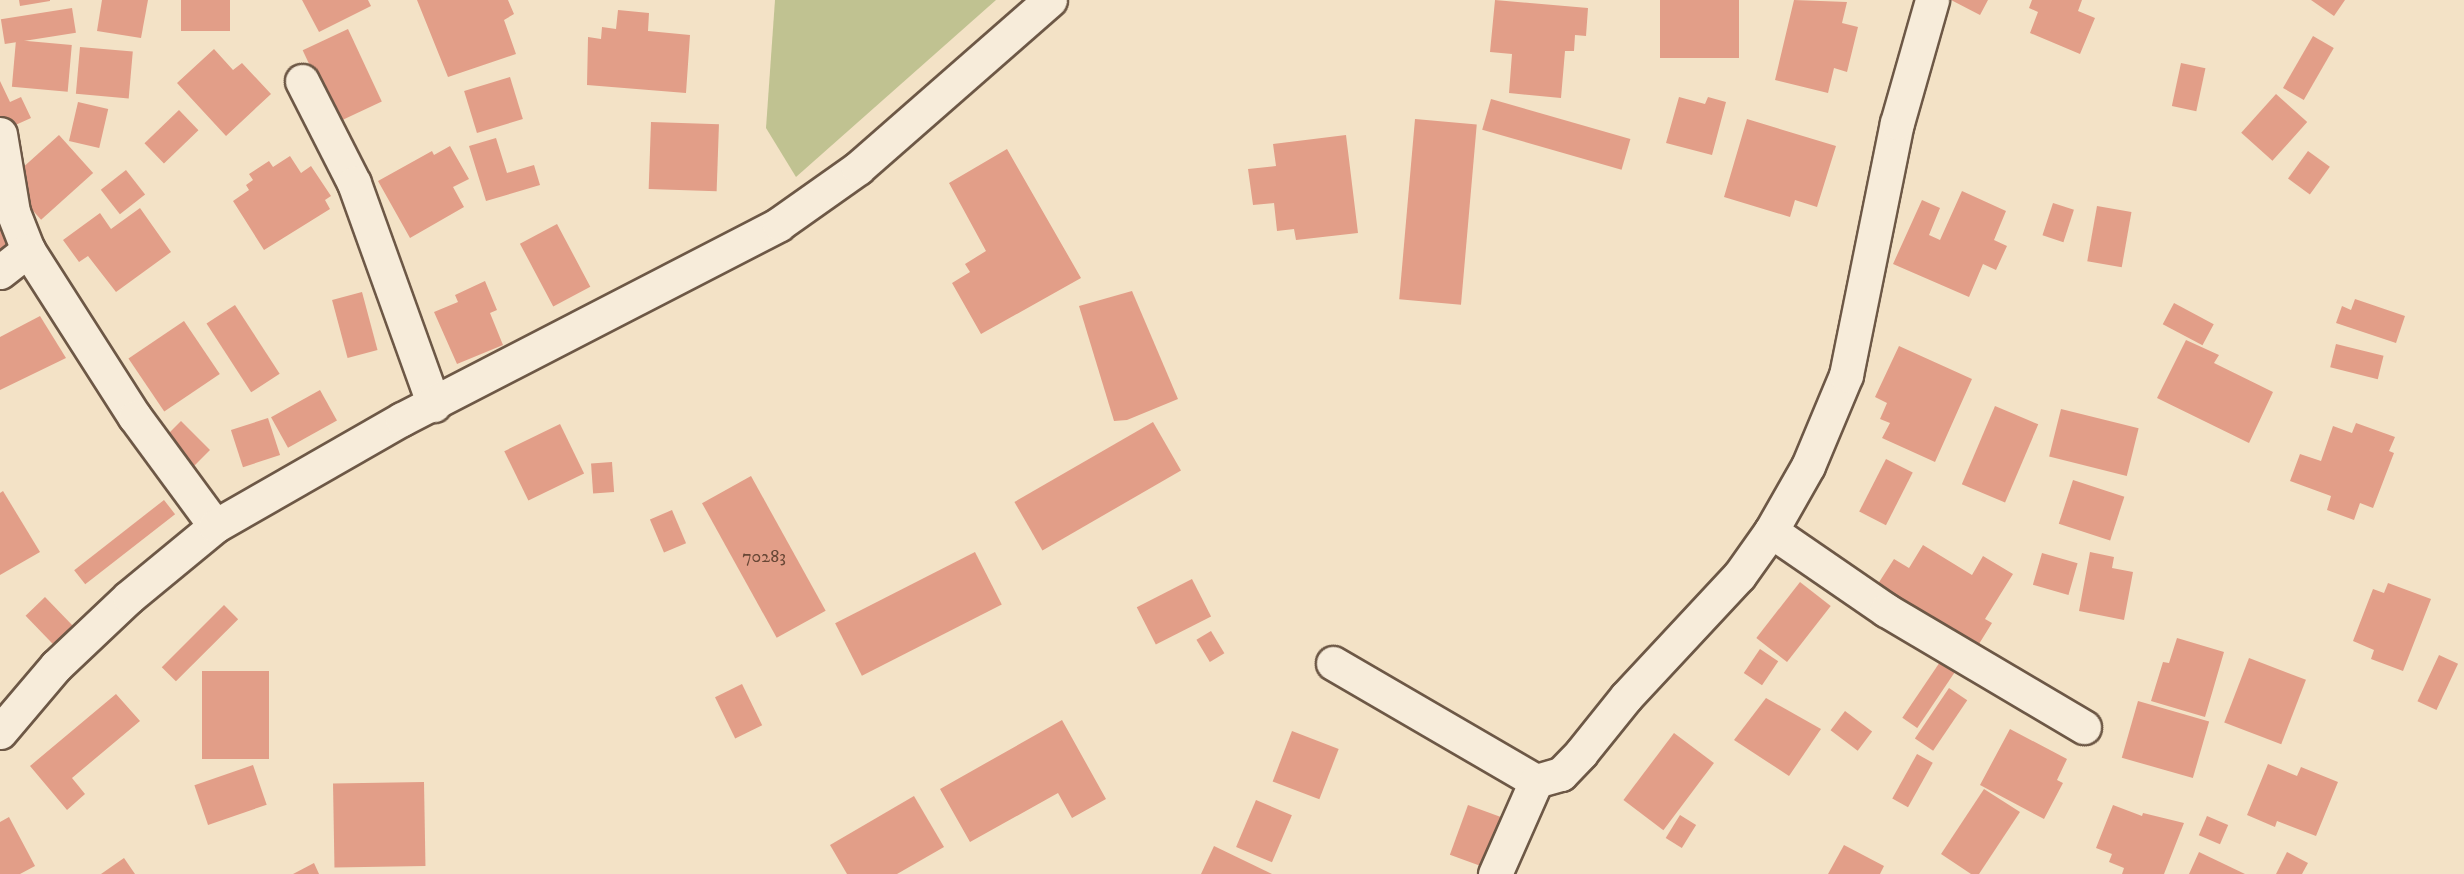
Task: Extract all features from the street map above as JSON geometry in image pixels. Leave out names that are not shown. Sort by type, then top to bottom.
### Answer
[{"type":"street","points":[[0,732],[56,666],[129,597],[215,526],[402,419],[434,405],[779,224],[858,168],[1050,0]]},
{"type":"street","points":[[1333,663],[1536,781],[1561,774],[1581,753],[1626,697],[1739,576],[1771,531],[1808,466],[1846,375],[1897,123],[1932,0]]},
{"type":"street","points":[[302,81],[354,183],[434,405]]},
{"type":"street","points":[[0,134],[13,212],[28,250],[135,417],[215,526]]},
{"type":"street","points":[[0,272],[28,250]]},
{"type":"street","points":[[1771,531],[1886,609],[2084,728]]},
{"type":"street","points":[[1495,874],[1536,781]]},
{"type":"green space","points":[[775,0],[996,0],[796,177],[766,128]]},
{"type":"building","points":[[19,0],[50,0],[50,1],[20,6]]},
{"type":"building","points":[[102,0],[148,0],[141,38],[97,31]]},
{"type":"building","points":[[181,0],[230,0],[230,31],[181,31]]},
{"type":"building","points":[[302,0],[368,0],[371,6],[319,32]]},
{"type":"building","points":[[417,0],[508,0],[514,14],[504,20],[516,54],[448,77]]},
{"type":"building","points":[[1495,0],[1588,8],[1586,36],[1575,35],[1574,51],[1565,51],[1561,98],[1509,93],[1512,54],[1490,52]]},
{"type":"building","points":[[1660,0],[1739,0],[1739,58],[1660,58]]},
{"type":"building","points":[[1794,0],[1847,2],[1842,23],[1858,27],[1847,72],[1834,68],[1828,93],[1775,80]]},
{"type":"building","points":[[1951,0],[1988,0],[1980,15]]},
{"type":"building","points":[[2032,0],[2082,0],[2078,11],[2095,18],[2080,54],[2030,33],[2038,12],[2029,8]]},
{"type":"building","points":[[2311,0],[2345,0],[2334,16]]},
{"type":"building","points":[[72,8],[76,33],[5,44],[1,19]]},
{"type":"building","points":[[618,10],[649,13],[648,31],[690,35],[686,93],[587,85],[588,37],[601,39],[602,27],[616,29]]},
{"type":"building","points":[[348,29],[382,102],[336,123],[303,50]]},
{"type":"building","points":[[2313,36],[2334,48],[2304,100],[2283,88]]},
{"type":"building","points":[[16,40],[72,45],[68,92],[12,87]]},
{"type":"building","points":[[80,47],[133,52],[129,98],[76,94]]},
{"type":"building","points":[[214,49],[233,70],[242,63],[271,94],[226,136],[177,83]]},
{"type":"building","points":[[2181,63],[2205,68],[2196,111],[2172,106]]},
{"type":"building","points":[[510,77],[523,119],[477,133],[464,91]]},
{"type":"building","points":[[0,81],[10,102],[21,97],[31,118],[0,132]]},
{"type":"building","points":[[2276,94],[2307,122],[2272,161],[2241,133]]},
{"type":"building","points":[[1679,97],[1705,104],[1708,97],[1726,102],[1712,155],[1666,143]]},
{"type":"building","points":[[1491,99],[1630,139],[1622,170],[1482,130]]},
{"type":"building","points":[[78,102],[108,109],[99,148],[69,141]]},
{"type":"building","points":[[179,110],[198,130],[164,163],[144,143]]},
{"type":"building","points":[[1415,119],[1477,124],[1461,305],[1399,299]]},
{"type":"building","points":[[1747,119],[1836,146],[1817,207],[1795,200],[1790,217],[1724,197]]},
{"type":"building","points":[[651,122],[719,124],[717,191],[649,189]]},
{"type":"building","points":[[59,135],[93,173],[41,220],[7,182]]},
{"type":"building","points":[[1346,135],[1358,233],[1296,240],[1294,229],[1277,231],[1274,203],[1253,205],[1248,169],[1276,166],[1273,144]]},
{"type":"building","points":[[496,138],[507,173],[534,165],[540,185],[486,201],[469,146]]},
{"type":"building","points":[[450,146],[469,179],[453,187],[464,207],[410,238],[378,181],[432,151],[434,155]]},
{"type":"building","points":[[1007,149],[1081,278],[981,334],[952,283],[970,272],[965,264],[986,251],[949,183]]},
{"type":"building","points":[[2308,151],[2330,167],[2310,194],[2288,179]]},
{"type":"building","points":[[290,156],[301,173],[311,166],[331,196],[325,200],[330,209],[264,250],[233,201],[249,190],[246,185],[253,180],[249,174],[269,161],[273,167]]},
{"type":"building","points":[[126,170],[145,194],[120,214],[101,190]]},
{"type":"building","points":[[1962,191],[2006,211],[1994,240],[2007,246],[1996,270],[1983,264],[1969,297],[1893,264],[1922,200],[1940,208],[1929,235],[1940,240]]},
{"type":"building","points":[[2053,203],[2074,210],[2063,242],[2042,235]]},
{"type":"building","points":[[2097,206],[2131,212],[2122,267],[2087,261]]},
{"type":"building","points":[[140,208],[171,252],[116,292],[88,256],[79,262],[63,240],[100,213],[111,229]]},
{"type":"building","points":[[0,210],[20,259],[0,266]]},
{"type":"building","points":[[557,224],[590,287],[553,306],[520,244]]},
{"type":"building","points":[[485,281],[497,310],[490,313],[503,345],[457,364],[434,312],[458,302],[455,295]]},
{"type":"building","points":[[1132,291],[1178,399],[1127,420],[1114,421],[1079,306]]},
{"type":"building","points":[[362,292],[378,350],[348,358],[332,300]]},
{"type":"building","points":[[2355,299],[2405,316],[2396,343],[2336,323],[2342,306],[2351,310]]},
{"type":"building","points":[[2174,303],[2214,324],[2202,345],[2163,324]]},
{"type":"building","points":[[235,305],[280,374],[251,392],[206,324]]},
{"type":"building","points":[[40,316],[66,358],[0,390],[0,337]]},
{"type":"building","points":[[184,321],[220,374],[164,412],[128,358]]},
{"type":"building","points":[[2186,340],[2219,355],[2214,363],[2273,392],[2249,443],[2157,398]]},
{"type":"building","points":[[2336,344],[2384,356],[2378,379],[2330,367]]},
{"type":"building","points":[[1899,346],[1972,379],[1935,462],[1882,438],[1890,423],[1880,419],[1887,403],[1875,397]]},
{"type":"building","points":[[320,390],[337,421],[288,448],[271,417]]},
{"type":"building","points":[[1995,406],[2038,424],[2005,503],[1962,484]]},
{"type":"building","points":[[2061,409],[2139,428],[2127,476],[2049,457]]},
{"type":"building","points":[[268,418],[280,455],[243,467],[231,430]]},
{"type":"building","points":[[181,421],[210,450],[192,468],[163,439]]},
{"type":"building","points":[[1153,422],[1181,470],[1042,550],[1014,502]]},
{"type":"building","points":[[2356,423],[2395,437],[2389,451],[2394,453],[2373,508],[2360,503],[2354,520],[2327,510],[2331,496],[2290,481],[2300,454],[2321,461],[2333,426],[2352,433]]},
{"type":"building","points":[[560,424],[584,473],[528,501],[504,451]]},
{"type":"building","points":[[1886,459],[1913,473],[1886,525],[1859,512]]},
{"type":"building","points":[[612,462],[614,492],[593,493],[591,463]]},
{"type":"building","points":[[751,476],[826,611],[777,638],[702,503]]},
{"type":"building","points":[[2073,480],[2124,497],[2110,540],[2059,524]]},
{"type":"building","points":[[3,491],[40,552],[0,575],[0,493]]},
{"type":"building","points":[[164,500],[175,514],[85,584],[74,570]]},
{"type":"building","points":[[672,510],[686,543],[664,553],[650,519]]},
{"type":"building","points":[[1923,545],[1972,575],[1983,556],[2013,574],[1985,619],[1992,623],[1974,652],[1874,590],[1894,559],[1909,568]]},
{"type":"building","points":[[975,552],[1002,605],[862,676],[835,623]]},
{"type":"building","points":[[2090,552],[2114,557],[2112,568],[2133,572],[2124,620],[2079,611]]},
{"type":"building","points":[[2042,553],[2078,563],[2068,595],[2033,585]]},
{"type":"building","points":[[1192,579],[1211,616],[1156,645],[1137,607]]},
{"type":"building","points":[[1800,582],[1831,606],[1787,662],[1756,638]]},
{"type":"building","points":[[2388,583],[2431,599],[2403,671],[2371,659],[2374,650],[2353,641],[2373,589],[2384,593]]},
{"type":"building","points":[[45,597],[73,626],[53,645],[26,616]]},
{"type":"building","points":[[224,605],[238,619],[176,681],[162,667]]},
{"type":"building","points":[[1211,631],[1224,653],[1210,662],[1196,640]]},
{"type":"building","points":[[2177,638],[2224,652],[2205,717],[2151,701],[2163,662],[2169,663]]},
{"type":"building","points":[[1760,649],[1778,661],[1762,685],[1744,673]]},
{"type":"building","points":[[2439,655],[2458,664],[2436,710],[2417,701]]},
{"type":"building","points":[[2249,658],[2306,680],[2281,744],[2224,722]]},
{"type":"building","points":[[1942,659],[1957,669],[1917,728],[1902,718]]},
{"type":"building","points":[[202,671],[269,671],[269,759],[202,759]]},
{"type":"building","points":[[742,684],[762,725],[735,738],[715,697]]},
{"type":"building","points":[[1949,688],[1967,700],[1933,751],[1915,739]]},
{"type":"building","points":[[116,694],[140,721],[72,778],[85,794],[67,810],[30,766]]},
{"type":"building","points":[[1766,698],[1821,729],[1789,776],[1734,740]]},
{"type":"building","points":[[2138,701],[2209,721],[2193,778],[2122,758]]},
{"type":"building","points":[[1845,711],[1872,731],[1858,751],[1831,730]]},
{"type":"building","points":[[1062,720],[1106,799],[1072,818],[1058,793],[970,842],[940,789]]},
{"type":"building","points":[[2010,729],[2067,759],[2057,780],[2063,783],[2044,819],[1980,785]]},
{"type":"building","points":[[1292,731],[1339,749],[1319,799],[1273,781]]},
{"type":"building","points":[[1674,733],[1714,763],[1663,830],[1623,800]]},
{"type":"building","points":[[1917,754],[1933,763],[1908,807],[1892,799]]},
{"type":"building","points":[[2268,764],[2297,776],[2301,767],[2338,782],[2316,836],[2277,821],[2275,827],[2247,815]]},
{"type":"building","points":[[253,765],[267,805],[208,825],[194,785]]},
{"type":"building","points":[[424,782],[425,866],[334,868],[333,784]]},
{"type":"building","points":[[1984,789],[2020,812],[1979,874],[1971,874],[1941,854]]},
{"type":"building","points":[[914,796],[944,847],[897,874],[847,874],[830,845]]},
{"type":"building","points":[[1256,800],[1292,815],[1272,862],[1236,847]]},
{"type":"building","points":[[1468,805],[1501,817],[1483,867],[1450,855]]},
{"type":"building","points":[[2113,805],[2142,816],[2143,813],[2184,823],[2164,874],[2122,874],[2124,868],[2109,862],[2112,854],[2096,848]]},
{"type":"building","points":[[1680,815],[1696,825],[1682,848],[1666,838]]},
{"type":"building","points":[[2207,816],[2228,825],[2220,844],[2199,835]]},
{"type":"building","points":[[9,817],[35,866],[20,874],[0,874],[0,822]]},
{"type":"building","points":[[1844,845],[1884,866],[1880,874],[1828,874]]},
{"type":"building","points":[[1214,846],[1272,874],[1201,874]]},
{"type":"building","points":[[2199,852],[2245,874],[2189,874]]},
{"type":"building","points":[[2287,852],[2308,863],[2302,874],[2276,874]]},
{"type":"building","points":[[124,858],[135,874],[101,874]]},
{"type":"building","points":[[314,863],[319,874],[293,874]]}]
